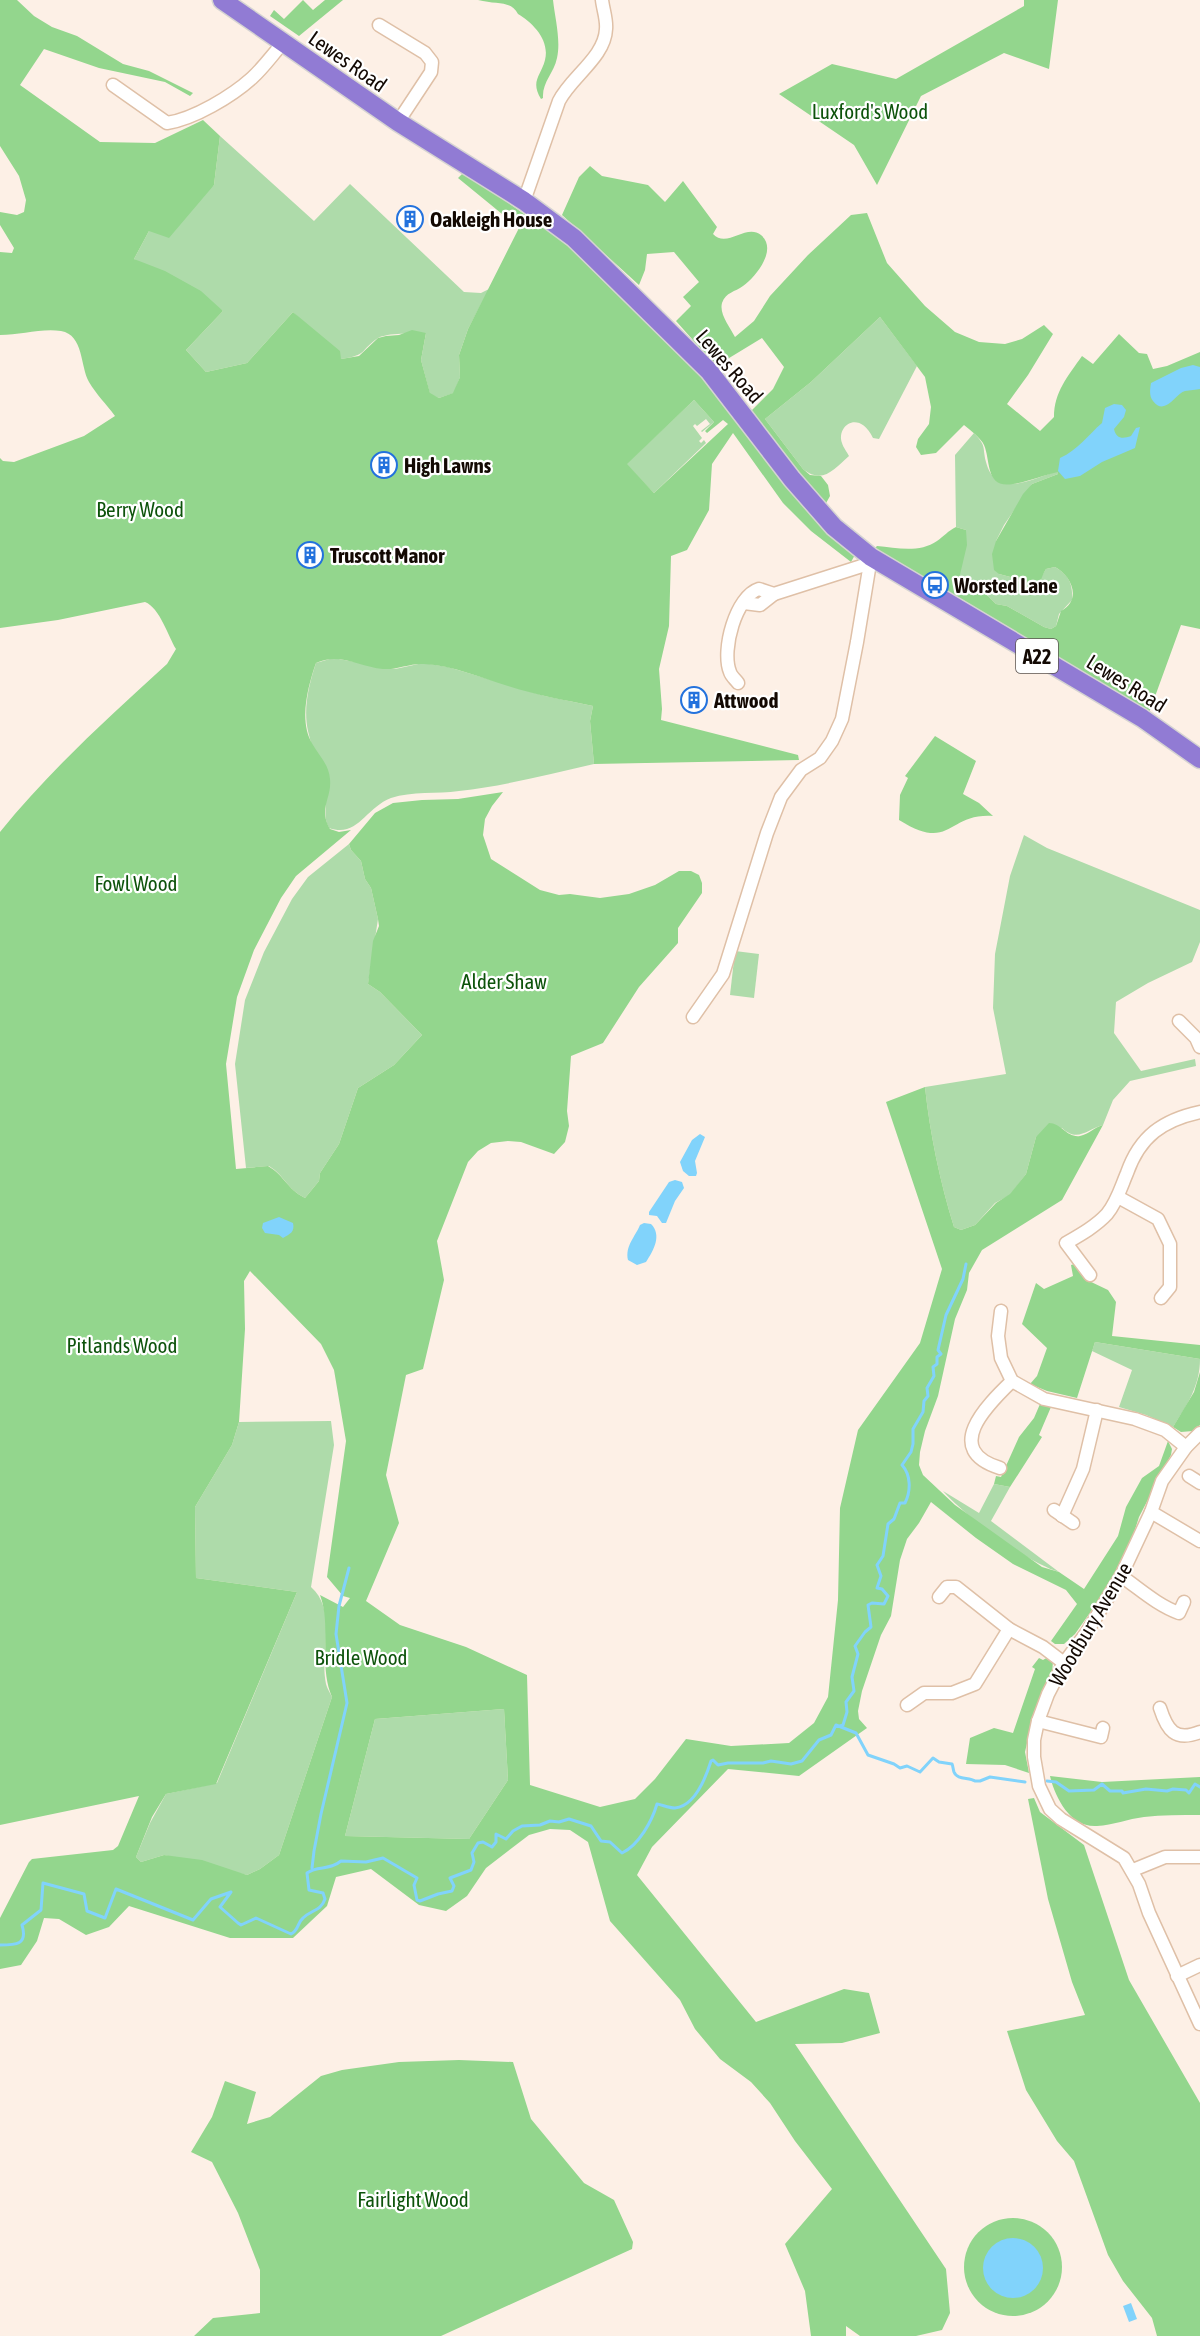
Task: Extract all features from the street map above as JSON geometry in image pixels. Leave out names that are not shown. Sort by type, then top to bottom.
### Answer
[{"type":"highway","name":"Lewes Road","points":[[222,0],[398,122],[524,201],[574,238],[710,371],[792,479],[834,527],[869,560],[1142,718],[1200,759]]},
{"type":"street","points":[[524,201],[559,101],[565,89],[601,46],[606,30],[602,0]]},
{"type":"street","points":[[379,25],[425,53],[432,62],[430,72],[398,122]]},
{"type":"street","points":[[113,85],[167,123],[176,122],[213,105],[252,78],[283,43]]},
{"type":"street","points":[[693,1017],[723,974],[767,833],[781,797],[801,770],[820,758],[832,741],[842,719],[857,642],[869,560],[774,594],[759,589],[747,596],[730,629],[727,654],[730,672],[738,683]]},
{"type":"street","points":[[1179,1021],[1196,1038],[1200,1047]]},
{"type":"street","points":[[1090,1275],[1066,1244],[1107,1214],[1118,1197],[1132,1157],[1151,1132],[1180,1116],[1200,1112]]},
{"type":"street","points":[[1118,1197],[1158,1219],[1170,1244],[1170,1287],[1161,1298]]},
{"type":"street","points":[[1001,1311],[998,1336],[1001,1358],[1012,1381],[1044,1399],[1135,1419],[1165,1430],[1186,1447]]},
{"type":"street","points":[[1000,1468],[977,1458],[972,1442],[977,1421],[986,1406],[1012,1381]]},
{"type":"street","points":[[1063,1516],[1083,1469],[1097,1410]]},
{"type":"street","name":"Woodbury Avenue","points":[[1200,1433],[1186,1447],[1162,1481],[1151,1512],[1121,1576],[1087,1632],[1064,1663],[1048,1694],[1034,1740],[1039,1786],[1050,1809],[1061,1819],[1113,1849],[1133,1870],[1149,1913],[1200,2024]]},
{"type":"street","points":[[1189,1476],[1200,1483]]},
{"type":"street","points":[[1151,1512],[1200,1540]]},
{"type":"street","points":[[1121,1576],[1174,1611],[1179,1613],[1184,1602]]},
{"type":"street","points":[[939,1597],[947,1587],[956,1587],[1009,1629],[1043,1647],[1064,1663]]},
{"type":"street","points":[[907,1704],[924,1693],[952,1693],[975,1684],[1009,1629]]},
{"type":"street","points":[[1160,1708],[1166,1727],[1175,1734],[1200,1732]]},
{"type":"street","points":[[1038,1721],[1101,1737],[1103,1728]]},
{"type":"street","points":[[1133,1870],[1165,1857],[1200,1857]]},
{"type":"street","points":[[1177,1976],[1200,1965]]},
{"type":"green space","points":[[0,0],[17,0],[34,16],[52,27],[77,36],[123,64],[149,71],[193,93],[190,96],[165,82],[99,68],[44,49],[20,85],[100,142],[155,143],[203,120],[220,136],[214,185],[169,238],[149,231],[134,259],[165,271],[201,291],[223,311],[186,350],[206,372],[247,363],[293,312],[340,351],[341,359],[359,356],[378,338],[399,335],[412,330],[426,333],[421,360],[430,393],[439,398],[453,393],[460,377],[459,355],[468,329],[519,228],[458,178],[464,172],[570,246],[704,376],[856,553],[851,562],[811,531],[783,503],[733,433],[712,464],[709,510],[687,550],[671,556],[669,626],[659,669],[661,720],[798,755],[799,760],[594,764],[590,721],[593,706],[529,692],[456,669],[435,665],[419,664],[383,669],[341,660],[325,660],[316,663],[310,682],[305,715],[306,726],[308,736],[329,774],[330,786],[325,815],[330,829],[339,832],[351,830],[296,876],[281,898],[254,950],[237,997],[226,1064],[236,1169],[268,1166],[305,1198],[319,1181],[320,1173],[339,1144],[358,1088],[394,1065],[422,1035],[380,992],[368,984],[373,941],[379,926],[371,888],[365,879],[361,861],[351,850],[349,844],[375,813],[393,803],[458,799],[503,792],[485,819],[483,835],[491,859],[540,890],[559,895],[570,894],[600,898],[629,894],[655,885],[679,871],[691,871],[699,875],[702,883],[702,893],[678,928],[678,943],[639,987],[603,1043],[571,1056],[567,1111],[569,1126],[565,1142],[554,1154],[521,1142],[491,1143],[478,1151],[468,1162],[437,1241],[444,1280],[423,1369],[406,1375],[386,1475],[399,1523],[366,1601],[400,1625],[466,1647],[527,1675],[530,1785],[600,1807],[635,1799],[655,1779],[686,1739],[731,1746],[789,1743],[814,1723],[828,1697],[838,1600],[840,1508],[858,1430],[920,1343],[942,1269],[886,1102],[925,1087],[944,1193],[954,1227],[961,1230],[975,1225],[996,1203],[1010,1194],[1026,1174],[1036,1137],[1049,1123],[1075,1136],[1083,1135],[1103,1125],[1062,1200],[982,1250],[969,1273],[967,1290],[955,1319],[938,1396],[925,1431],[919,1465],[923,1475],[955,1505],[1042,1567],[1059,1572],[1084,1589],[1118,1536],[1126,1507],[1142,1478],[1159,1466],[1168,1441],[1172,1449],[1171,1455],[1139,1517],[1132,1539],[1113,1580],[1075,1634],[1064,1644],[1055,1644],[1051,1641],[1077,1604],[1066,1590],[1013,1564],[931,1502],[907,1539],[900,1560],[891,1616],[881,1635],[862,1691],[858,1711],[859,1719],[867,1728],[799,1776],[728,1769],[652,1847],[637,1875],[756,2022],[844,1989],[869,1993],[880,2033],[842,2043],[795,2044],[946,2269],[950,2313],[942,2330],[916,2336],[860,2336],[846,2326],[846,2336],[811,2336],[805,2291],[785,2244],[832,2189],[795,2141],[770,2103],[751,2082],[720,2059],[695,2029],[680,2000],[610,1921],[588,1842],[570,1830],[550,1829],[529,1835],[486,1868],[467,1896],[446,1911],[419,1905],[371,1869],[336,1877],[327,1906],[293,1938],[230,1938],[129,1906],[109,1927],[86,1935],[59,1919],[44,1918],[37,1941],[21,1965],[0,1969],[0,1918],[29,1862],[32,1859],[113,1850],[118,1846],[139,1796],[0,1825],[0,832],[60,766],[167,664],[176,649],[159,616],[145,602],[58,620],[0,628],[0,458],[3,461],[14,462],[84,436],[115,416],[89,382],[74,338],[61,331],[46,330],[0,335],[0,252],[12,253],[14,248],[0,225],[0,212],[17,215],[24,212],[26,200],[19,176],[0,146]],"holes":[[[694,400],[714,422],[705,431],[707,433],[723,420],[728,424],[654,493],[627,464]],[[250,1271],[321,1344],[334,1370],[346,1441],[327,1577],[343,1596],[350,1598],[343,1607],[320,1595],[325,1620],[326,1672],[332,1697],[279,1855],[260,1869],[247,1875],[202,1860],[164,1855],[141,1862],[136,1857],[152,1817],[166,1794],[216,1784],[297,1592],[196,1578],[195,1507],[232,1445],[239,1422],[245,1329],[244,1281]],[[504,1709],[508,1780],[469,1839],[345,1836],[375,1719]]]},
{"type":"green space","points":[[303,0],[313,10],[325,0],[343,0],[299,36],[270,16],[274,10],[284,19]]},
{"type":"green space","points":[[478,0],[553,0],[558,51],[544,87],[543,98],[541,99],[538,93],[536,83],[545,60],[543,39],[529,22],[511,7]]},
{"type":"green space","name":"Luxford's Wood","points":[[1024,0],[1058,0],[1049,69],[1004,53],[921,96],[877,185],[854,145],[779,94],[832,64],[896,79],[1024,6]]},
{"type":"green space","points":[[220,136],[314,221],[350,184],[464,292],[481,293],[489,289],[468,329],[459,355],[460,377],[454,393],[439,398],[430,394],[421,360],[426,333],[382,336],[360,354],[341,359],[293,312],[247,363],[206,372],[186,350],[223,311],[134,259],[149,231],[214,185]]},
{"type":"green space","points":[[590,166],[602,176],[648,185],[665,202],[683,181],[717,227],[713,234],[718,238],[730,238],[749,232],[761,235],[766,241],[767,248],[759,270],[748,282],[728,294],[722,303],[723,316],[735,337],[754,321],[770,296],[808,255],[851,215],[867,213],[887,263],[925,306],[955,332],[979,342],[1005,344],[1022,339],[1044,325],[1053,334],[1007,404],[1040,431],[1054,417],[1059,392],[1082,356],[1093,364],[1119,334],[1139,353],[1147,354],[1153,369],[1167,366],[1200,352],[1200,629],[1181,625],[1149,713],[953,594],[874,549],[877,546],[908,549],[923,547],[937,541],[956,527],[966,530],[967,545],[959,579],[981,589],[996,604],[1007,606],[1051,629],[1056,626],[1061,611],[1071,601],[1073,595],[1066,576],[1055,567],[1046,569],[1035,593],[1033,596],[1029,595],[1018,579],[999,574],[994,570],[992,554],[996,541],[1023,494],[1032,484],[1058,474],[1058,472],[1013,484],[998,482],[993,478],[983,442],[964,425],[936,453],[921,455],[916,447],[918,439],[929,424],[931,407],[925,377],[880,317],[811,382],[765,419],[803,469],[810,475],[821,476],[828,485],[830,496],[825,505],[750,412],[773,389],[784,367],[762,338],[716,366],[676,321],[691,306],[683,297],[699,282],[674,252],[647,254],[645,270],[639,285],[562,215],[579,177]]},
{"type":"green space","points":[[880,317],[917,366],[879,439],[873,438],[861,424],[850,423],[845,426],[841,437],[849,456],[828,473],[817,476],[810,474],[803,469],[765,419],[811,382]]},
{"type":"green space","points":[[694,400],[714,422],[702,432],[710,424],[706,419],[697,426],[695,424],[693,426],[702,438],[699,441],[701,443],[704,440],[706,443],[654,493],[626,464]]},
{"type":"green space","points":[[974,433],[982,444],[991,474],[998,481],[1016,484],[1058,471],[1058,474],[1032,484],[996,541],[999,574],[1018,579],[1022,591],[1039,585],[1046,569],[1055,567],[1067,577],[1072,589],[1072,600],[1059,614],[1056,626],[1051,629],[1007,606],[996,604],[981,589],[959,579],[966,530],[956,527],[955,455]]},
{"type":"green space","points":[[333,658],[395,669],[423,663],[448,667],[545,696],[593,706],[590,721],[594,764],[493,786],[399,796],[374,808],[355,826],[339,830],[329,828],[324,789],[308,731],[306,705],[316,663]]},
{"type":"green space","points":[[935,736],[976,761],[963,794],[979,803],[993,816],[966,820],[940,832],[929,833],[899,820],[900,795],[908,778],[905,776]]},
{"type":"green space","points":[[1024,835],[1047,848],[1200,910],[1200,942],[1192,962],[1148,983],[1116,1002],[1114,1033],[1141,1071],[1195,1059],[1196,1066],[1130,1081],[1113,1100],[1103,1125],[1078,1135],[1062,1128],[1036,1137],[1026,1174],[1010,1195],[995,1203],[975,1225],[961,1230],[954,1227],[944,1193],[925,1087],[1006,1074],[993,1008],[995,954],[1010,876]]},
{"type":"green space","points":[[349,844],[351,850],[361,861],[365,879],[371,888],[378,919],[368,984],[380,992],[422,1035],[394,1065],[358,1088],[339,1144],[320,1173],[319,1181],[305,1198],[269,1166],[246,1168],[235,1064],[245,1000],[264,952],[292,899],[308,877]]},
{"type":"green space","points":[[735,951],[759,954],[754,998],[730,995]]},
{"type":"green space","points":[[1079,1263],[1087,1280],[1108,1290],[1116,1302],[1112,1336],[1200,1345],[1200,1359],[1095,1342],[1077,1398],[1047,1391],[1030,1384],[1037,1376],[1047,1348],[1022,1324],[1036,1283],[1044,1289],[1073,1276],[1071,1265]]},
{"type":"green space","points":[[1095,1342],[1200,1359],[1195,1387],[1173,1427],[1146,1415],[1119,1407],[1132,1370],[1092,1351]]},
{"type":"green space","points":[[1200,1372],[1200,1425],[1193,1431],[1181,1432],[1173,1427],[1194,1392]]},
{"type":"green space","points":[[1040,1404],[1051,1407],[1039,1435],[1042,1437],[1010,1487],[994,1484],[996,1476],[1001,1477],[1019,1437],[1034,1418]]},
{"type":"green space","points":[[331,1421],[334,1445],[311,1587],[324,1608],[326,1632],[324,1672],[332,1697],[279,1855],[260,1869],[247,1875],[164,1855],[141,1862],[136,1857],[150,1823],[166,1794],[217,1783],[297,1592],[196,1578],[195,1507],[232,1445],[239,1422]]},
{"type":"green space","points":[[994,1484],[1010,1487],[991,1521],[1059,1572],[1031,1559],[998,1538],[943,1491],[979,1513]]},
{"type":"green space","points":[[1050,1656],[1053,1661],[1052,1674],[1032,1721],[1025,1752],[1029,1773],[1005,1765],[966,1764],[970,1738],[994,1728],[1013,1733],[1035,1669],[1032,1667],[1039,1658],[1043,1660]]},
{"type":"green space","points":[[504,1709],[508,1780],[469,1839],[345,1836],[375,1719]]},
{"type":"green space","points":[[1050,1776],[1102,1782],[1200,1777],[1200,1815],[1151,1816],[1097,1826],[1087,1825],[1079,1822],[1065,1810]]},
{"type":"green space","points":[[1034,1798],[1040,1812],[1084,1845],[1129,1980],[1200,2103],[1200,2336],[1157,2336],[1152,2318],[1123,2281],[1108,2255],[1074,2161],[1057,2141],[1026,2090],[1007,2031],[1085,2015],[1072,1982],[1048,1899],[1028,1799]]},
{"type":"green space","name":"Fairlight Wood","points":[[459,2060],[513,2062],[531,2119],[584,2183],[614,2200],[633,2242],[632,2249],[441,2336],[194,2336],[213,2318],[260,2313],[260,2270],[238,2213],[212,2162],[191,2152],[212,2117],[225,2081],[256,2092],[247,2124],[270,2117],[321,2076],[342,2070],[399,2062]]},
{"type":"green space","points":[[1013,2218],[1032,2222],[1047,2233],[1058,2248],[1062,2267],[1058,2286],[1047,2301],[1032,2312],[1013,2316],[994,2312],[979,2301],[968,2286],[964,2267],[968,2248],[979,2233],[994,2222]]},
{"type":"water","points":[[1193,365],[1200,367],[1200,389],[1185,391],[1166,405],[1157,405],[1153,401],[1150,395],[1151,383],[1181,368]]},
{"type":"water","points":[[1114,404],[1122,405],[1126,410],[1124,417],[1114,429],[1118,436],[1123,438],[1131,436],[1136,428],[1140,427],[1135,448],[1102,462],[1080,476],[1065,479],[1058,471],[1060,458],[1078,447],[1102,423],[1105,408]]},
{"type":"water","points":[[700,1134],[705,1137],[695,1161],[697,1173],[696,1176],[689,1176],[683,1171],[680,1162],[692,1140]]},
{"type":"water","points":[[675,1180],[682,1182],[684,1188],[675,1201],[666,1223],[662,1223],[657,1216],[649,1215],[649,1212],[669,1182]]},
{"type":"water","points":[[279,1217],[293,1223],[293,1231],[283,1238],[279,1235],[265,1233],[262,1228],[263,1223]]},
{"type":"water","points":[[651,1224],[654,1228],[656,1243],[646,1262],[637,1265],[628,1260],[627,1255],[640,1225]]},
{"type":"water","points":[[1013,2238],[1034,2247],[1043,2268],[1034,2289],[1013,2298],[992,2289],[983,2268],[992,2247]]},
{"type":"water","points":[[1131,2303],[1137,2319],[1129,2322],[1123,2306]]},
{"type":"waterway","points":[[840,1726],[843,1725],[847,1712],[846,1702],[854,1691],[852,1677],[858,1654],[855,1646],[871,1627],[868,1605],[884,1604],[888,1596],[882,1589],[877,1588],[881,1576],[877,1565],[883,1556],[888,1524],[894,1519],[900,1503],[905,1503],[907,1498],[908,1478],[902,1465],[911,1452],[913,1429],[923,1412],[924,1401],[928,1396],[927,1388],[934,1376],[933,1367],[937,1364],[937,1357],[941,1354],[938,1350],[946,1315],[963,1279],[966,1264]]},
{"type":"waterway","points":[[312,1868],[321,1814],[347,1703],[336,1634],[339,1606],[349,1568]]},
{"type":"waterway","points":[[0,1945],[16,1944],[22,1940],[22,1925],[41,1910],[43,1883],[84,1894],[87,1911],[105,1918],[116,1889],[193,1920],[211,1899],[231,1892],[220,1907],[238,1923],[241,1925],[256,1918],[291,1934],[301,1920],[321,1906],[325,1899],[323,1893],[309,1890],[307,1873],[341,1861],[366,1862],[383,1858],[417,1878],[414,1885],[417,1900],[420,1901],[452,1891],[454,1886],[450,1878],[471,1870],[474,1862],[472,1853],[478,1843],[483,1842],[492,1847],[496,1842],[496,1834],[506,1839],[522,1826],[569,1819],[591,1826],[601,1841],[610,1842],[622,1853],[644,1832],[657,1804],[675,1808],[682,1806],[694,1796],[703,1782],[711,1761],[713,1760],[718,1765],[771,1761],[791,1764],[802,1761],[819,1740],[831,1735],[836,1725],[856,1733],[868,1755],[900,1768],[907,1766],[920,1772],[933,1758],[939,1762],[952,1764],[956,1775],[975,1781],[990,1777],[1025,1782]]},
{"type":"waterway","points":[[1047,1781],[1056,1782],[1069,1791],[1094,1790],[1102,1784],[1110,1791],[1122,1791],[1123,1793],[1146,1789],[1186,1790],[1189,1793],[1195,1784],[1200,1787]]},
{"type":"place","name":"Oakleigh House","points":[[410,219]]},
{"type":"place","name":"High Lawns","points":[[384,465]]},
{"type":"place","name":"Truscott Manor","points":[[310,555]]},
{"type":"place","name":"Worsted Lane","points":[[935,585]]},
{"type":"place","name":"Attwood","points":[[694,700]]},
{"type":"park label","name":"Berry Wood","points":[[140,509]]},
{"type":"park label","name":"Fowl Wood","points":[[136,883]]},
{"type":"park label","name":"Alder Shaw","points":[[504,981]]},
{"type":"park label","name":"Pitlands Wood","points":[[122,1345]]},
{"type":"park label","name":"Bridle Wood","points":[[361,1657]]}]
